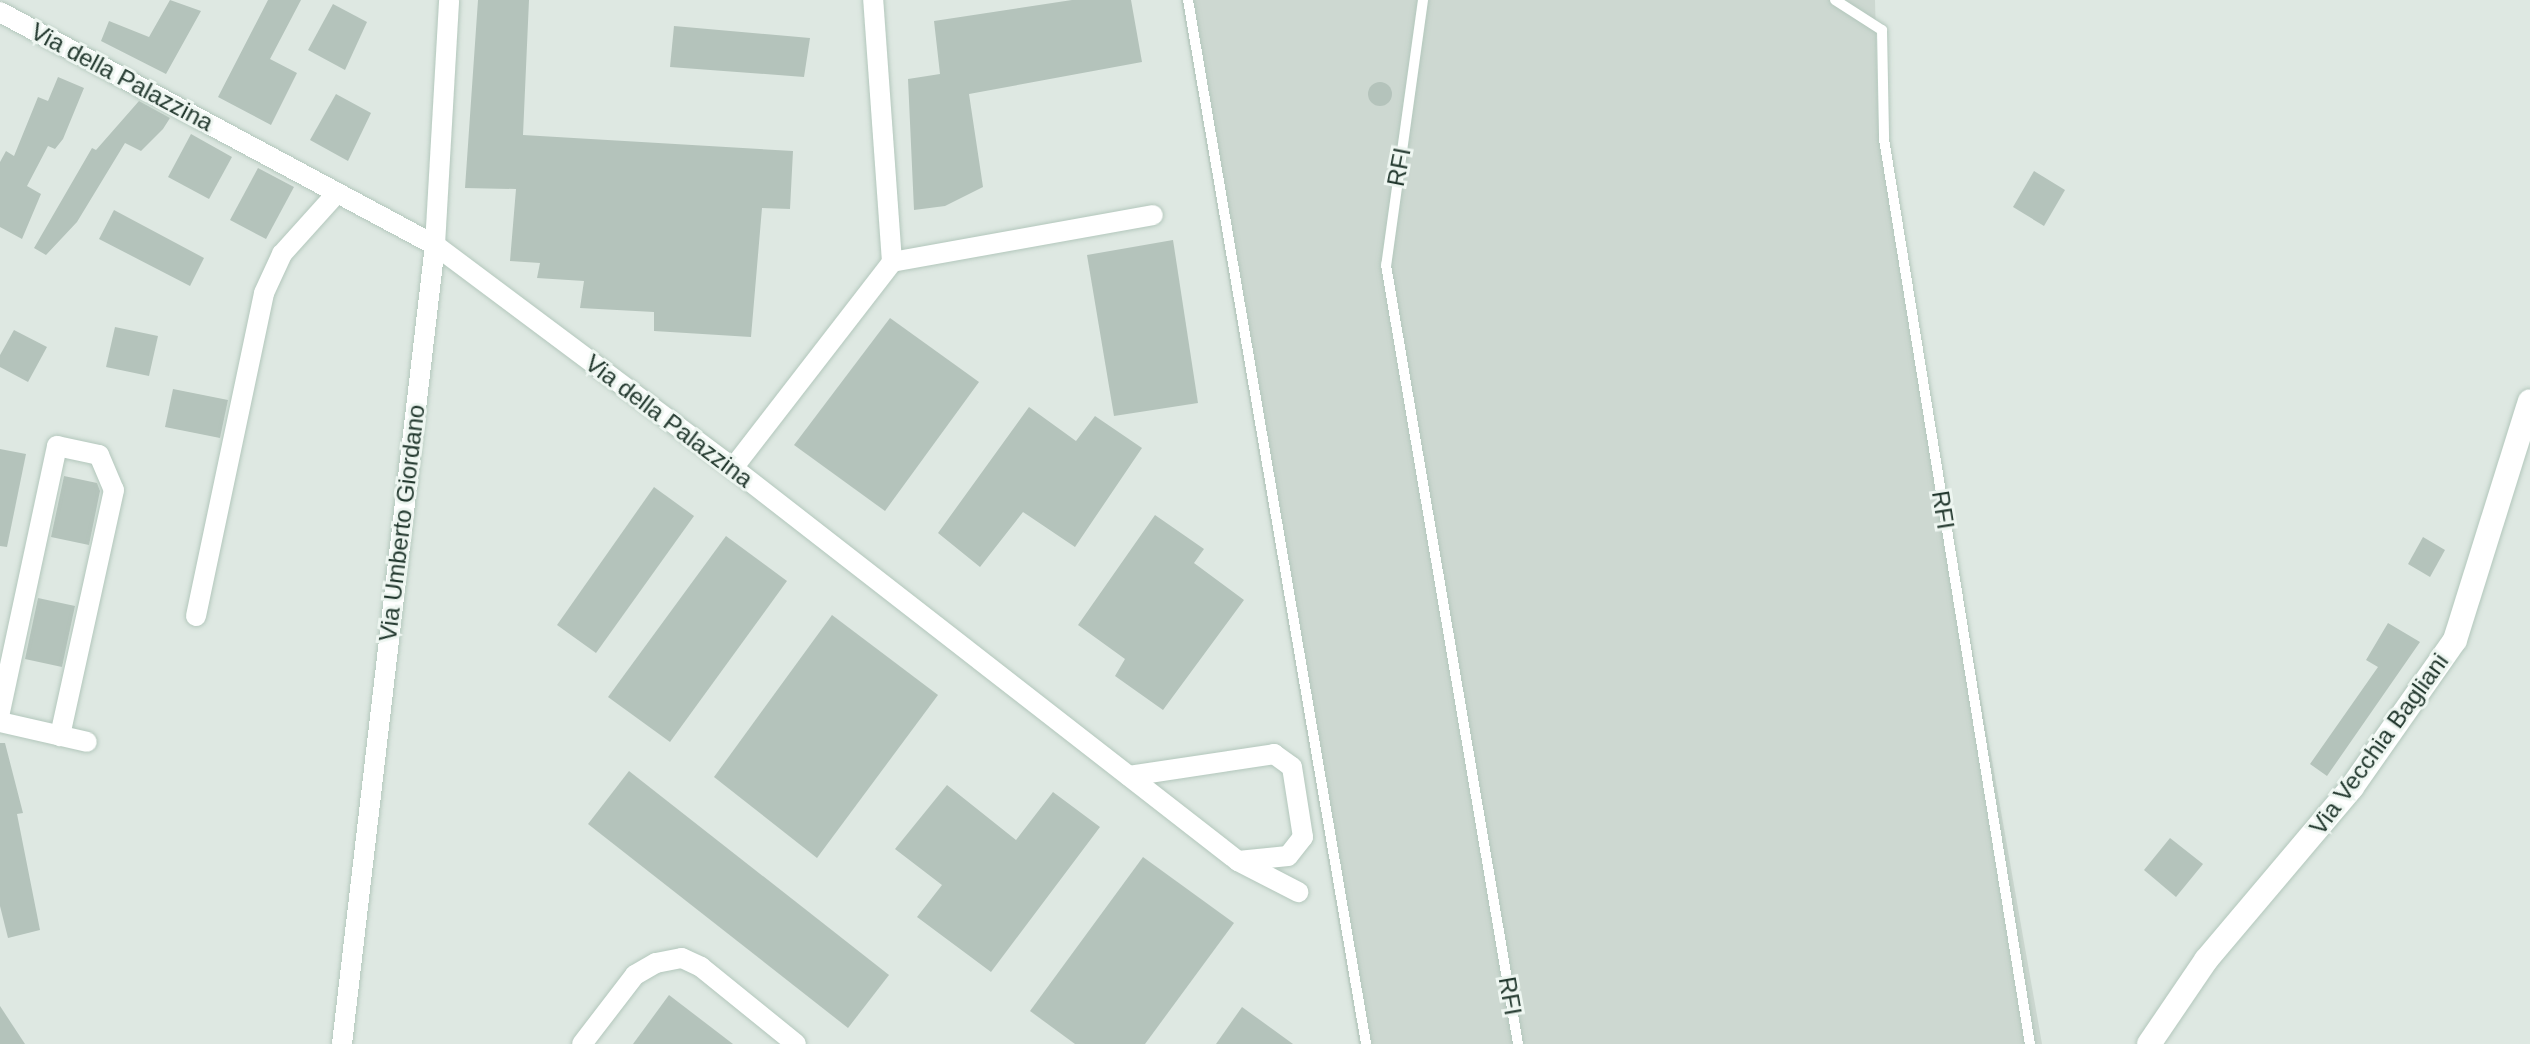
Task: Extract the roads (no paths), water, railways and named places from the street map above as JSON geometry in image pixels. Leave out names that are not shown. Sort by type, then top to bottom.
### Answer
[{"type":"street","name":"Via Umberto Giordano","points":[[342,1044],[435,245],[449,0]]},
{"type":"street","points":[[733,468],[892,262],[873,0]]},
{"type":"street","name":"Via della Palazzina","points":[[0,12],[435,245],[733,468],[1238,861],[1298,892]]},
{"type":"street","points":[[196,616],[264,293],[282,254],[337,193]]},
{"type":"street","points":[[892,262],[1153,215]]},
{"type":"street","name":"Via Vecchia Bagliani","points":[[2149,1044],[2206,960],[2352,787],[2455,640],[2530,401]]},
{"type":"street","points":[[0,712],[57,446],[99,455],[114,490],[60,736]]},
{"type":"street","points":[[0,722],[87,742]]},
{"type":"street","points":[[1129,776],[1274,754],[1292,767],[1303,837],[1288,856],[1238,861]]},
{"type":"street","points":[[582,1044],[635,975],[656,963],[682,958],[701,967],[796,1044]]},
{"type":"lane","points":[[1188,0],[1366,1044]]},
{"type":"lane","name":"RFI","points":[[1423,0],[1386,265],[1518,1044]]},
{"type":"lane","name":"RFI","points":[[1835,0],[1882,30],[1884,139],[2030,1044]]}]
